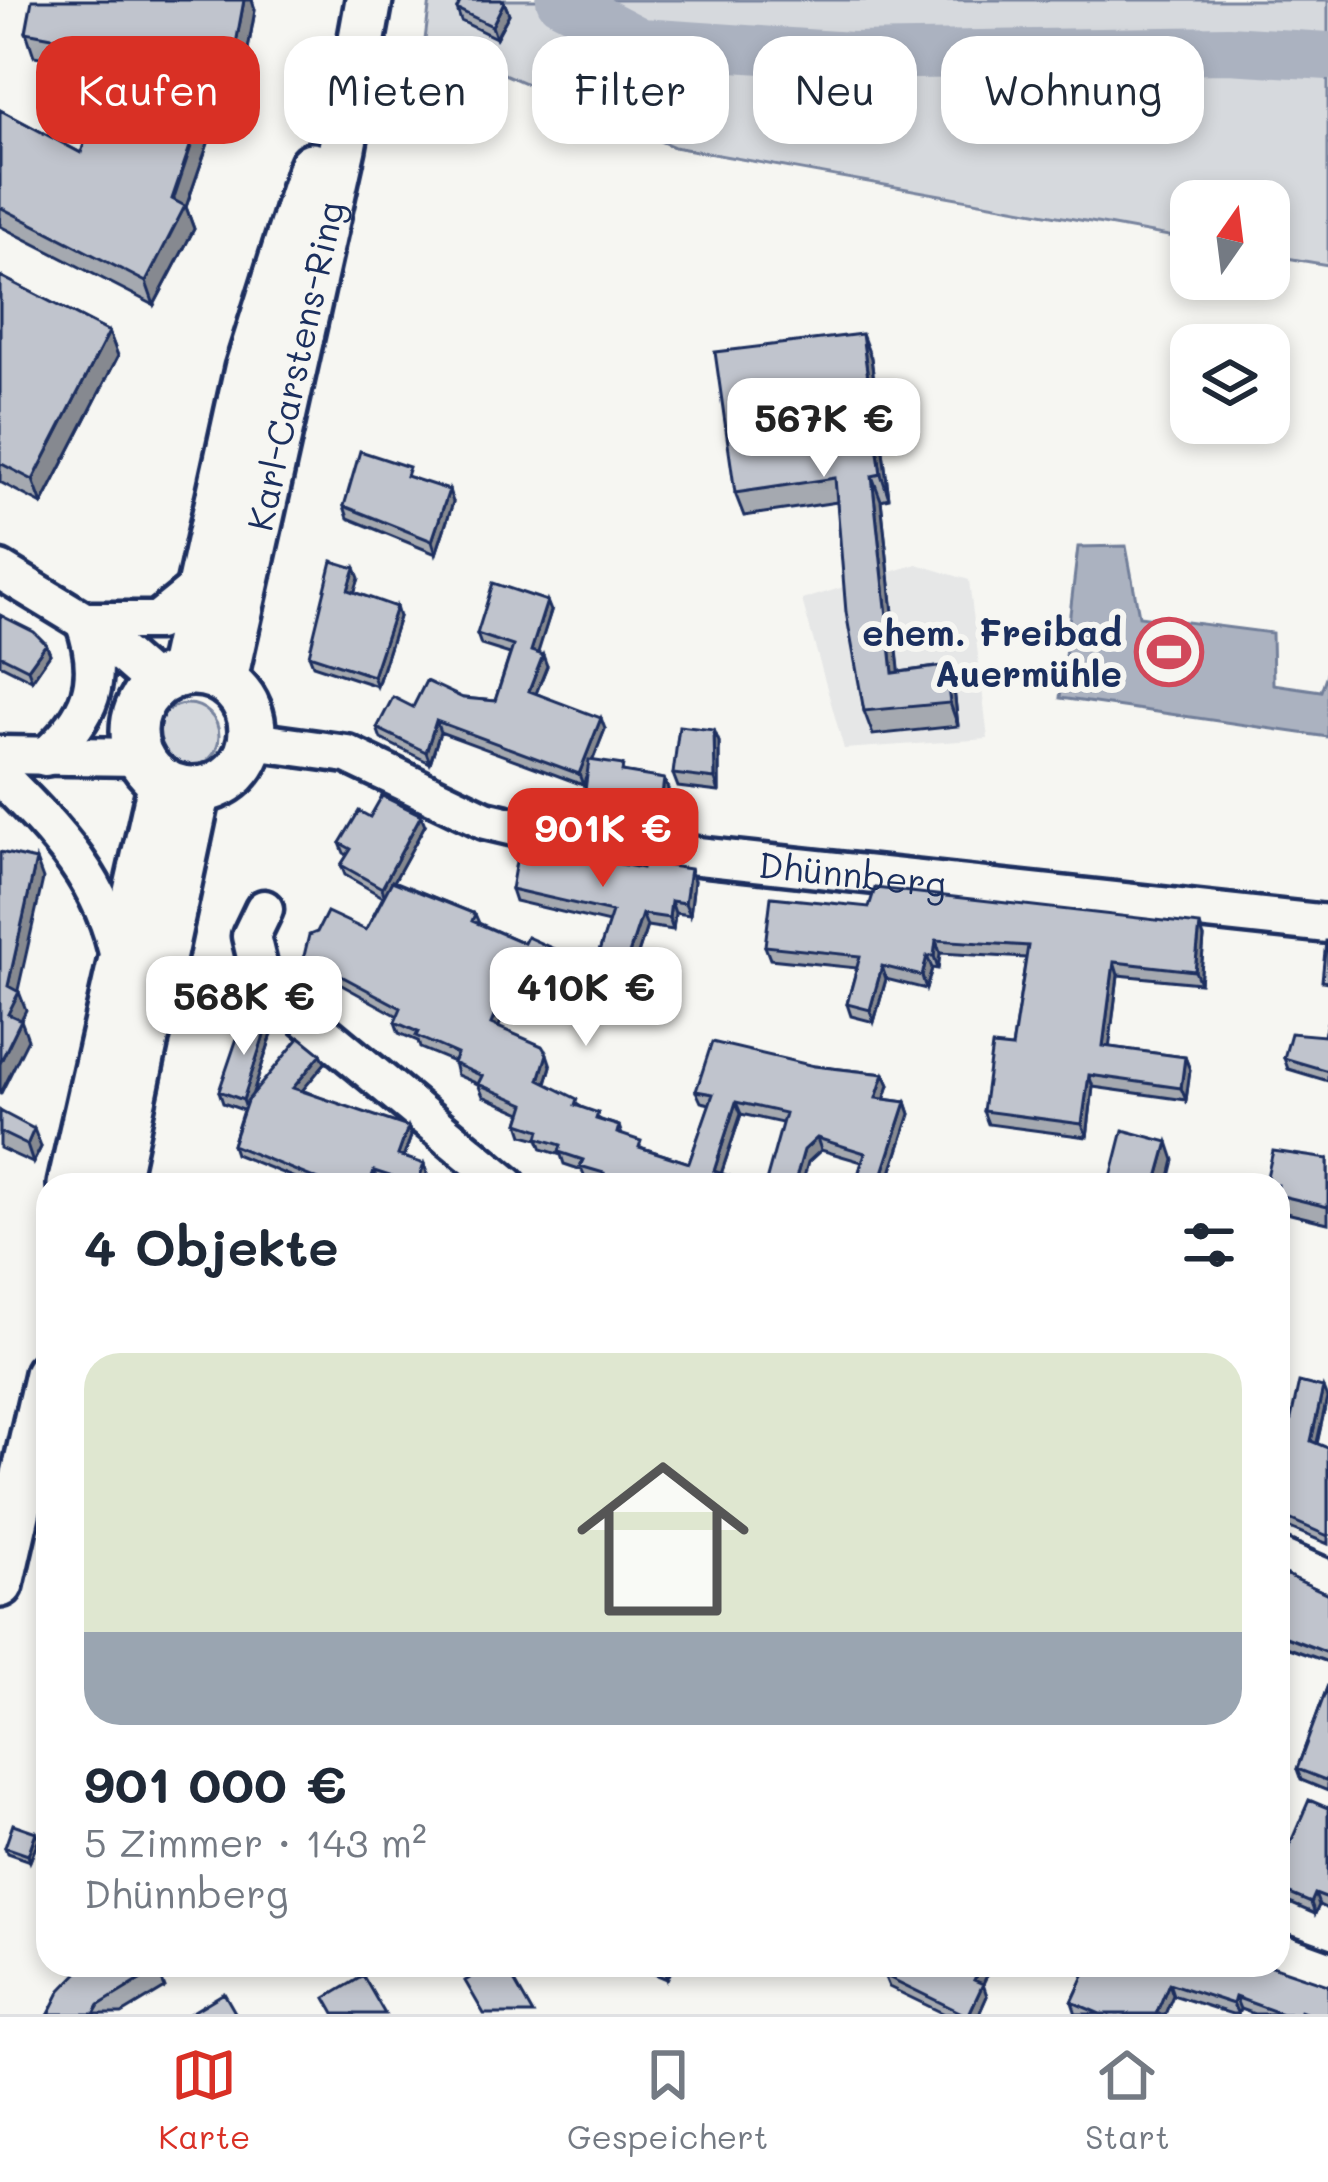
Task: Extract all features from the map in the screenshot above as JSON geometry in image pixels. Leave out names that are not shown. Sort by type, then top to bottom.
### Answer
[{"type":"main road","name":"Karl-Carstens-Ring","points":[[360,36],[368,0]]},
{"type":"main road","name":"Karl-Carstens-Ring","points":[[187,679],[200,586],[248,369],[320,144]]},
{"type":"main road","name":"Karl-Carstens-Ring","points":[[187,679],[343,144]]},
{"type":"main road","points":[[117,1173],[150,1028],[167,776],[136,718],[187,679],[241,695],[251,717],[252,741],[242,765],[223,782],[167,776]]},
{"type":"main road","points":[[74,1173],[167,776]]},
{"type":"main road","points":[[0,1584],[36,1426]]},
{"type":"street","points":[[0,569],[187,679]]},
{"type":"street","points":[[85,621],[157,621],[200,586]]},
{"type":"street","points":[[45,758],[85,717],[94,694],[97,671],[85,621]]},
{"type":"street","name":"Dhünnberg","points":[[252,741],[347,754],[485,820],[587,844],[1328,924]]},
{"type":"street","points":[[0,755],[167,776]]},
{"type":"street","points":[[0,776],[83,864],[112,923],[121,967]]},
{"type":"street","points":[[262,982],[250,936],[264,909]]},
{"type":"street","points":[[150,1028],[196,987],[233,976],[262,982],[493,1173]]},
{"type":"street","points":[[1290,1562],[1328,1579]]},
{"type":"street","points":[[1290,1956],[1328,1970]]},
{"type":"shaded area","points":[[430,0],[1328,0],[1328,265],[1290,259],[1290,180],[1170,180],[1170,236],[667,144],[729,144],[729,36],[532,36],[532,86],[508,76],[508,36],[426,36]]},
{"type":"shaded area","name":"ehem. Freibad Auermühle","points":[[1126,546],[1139,616],[1272,633],[1273,684],[1321,691],[1328,671],[1328,737],[1060,698],[1078,547]]},
{"type":"shaded area","points":[[917,564],[969,580],[988,739],[844,749],[802,600]]},
{"type":"shaded area","points":[[187,704],[210,713],[219,736],[210,759],[187,768],[164,759],[155,736],[164,713]]},
{"type":"building","points":[[32,0],[244,0],[237,36],[47,36],[26,32]]},
{"type":"building","points":[[461,0],[504,2],[492,26],[457,9]]},
{"type":"building","points":[[0,110],[36,129],[36,144],[64,144],[81,153],[84,144],[191,144],[172,199],[185,206],[146,282],[0,207]]},
{"type":"building","points":[[0,276],[109,332],[33,480],[0,463]]},
{"type":"building","points":[[862,334],[881,474],[872,476],[893,673],[945,666],[950,703],[864,711],[846,612],[835,478],[735,493],[715,352]]},
{"type":"building","points":[[360,451],[409,467],[406,476],[449,490],[432,541],[344,506]]},
{"type":"building","points":[[332,561],[355,568],[348,590],[396,607],[373,676],[309,655]]},
{"type":"building","points":[[493,583],[547,601],[531,651],[543,655],[529,691],[601,718],[579,774],[436,721],[426,752],[377,728],[393,697],[413,707],[426,681],[463,698],[495,701],[513,646],[477,634]]},
{"type":"building","points":[[0,615],[34,632],[46,644],[28,669],[0,655]]},
{"type":"building","points":[[679,726],[714,730],[715,779],[673,774]]},
{"type":"building","points":[[589,760],[664,779],[661,803],[584,798]]},
{"type":"building","points":[[382,796],[421,815],[382,888],[341,865],[351,849],[340,843],[359,811],[370,817]]},
{"type":"building","points":[[519,845],[642,868],[643,862],[690,869],[685,903],[671,901],[669,918],[642,914],[626,963],[598,955],[612,912],[511,889]]},
{"type":"building","points":[[0,852],[36,860],[8,986],[19,992],[8,1014],[21,1020],[0,1063]]},
{"type":"building","points":[[392,881],[475,914],[472,921],[524,943],[527,937],[594,967],[587,989],[518,958],[491,1024],[542,1046],[547,1054],[539,1080],[577,1099],[575,1105],[598,1113],[596,1119],[619,1126],[617,1133],[641,1141],[639,1147],[689,1163],[713,1094],[696,1091],[712,1042],[814,1066],[884,1074],[876,1098],[906,1102],[883,1173],[859,1173],[865,1153],[817,1138],[804,1150],[797,1173],[768,1173],[785,1113],[736,1102],[714,1171],[720,1173],[604,1173],[580,1166],[583,1160],[559,1152],[561,1145],[538,1138],[540,1130],[519,1123],[525,1104],[478,1084],[482,1076],[453,1063],[457,1054],[395,1022],[401,1008],[304,956],[309,935],[317,932],[327,912],[366,930]]},
{"type":"building","points":[[875,888],[1200,925],[1195,971],[1114,962],[1103,1046],[1185,1057],[1181,1088],[1089,1075],[1082,1124],[983,1111],[992,1046],[1012,1048],[1028,946],[936,940],[934,956],[927,956],[922,976],[882,966],[870,1010],[847,1004],[860,956],[765,946],[771,897],[869,907]]},
{"type":"building","points":[[1328,941],[1328,982],[1322,981]]},
{"type":"building","points":[[245,1015],[268,1023],[243,1100],[219,1091]]},
{"type":"building","points":[[1328,1019],[1328,1071],[1284,1058],[1291,1033],[1324,1036]]},
{"type":"building","points":[[300,1037],[321,1054],[293,1088],[408,1127],[398,1155],[424,1164],[421,1173],[301,1173],[232,1145],[247,1101]]},
{"type":"building","points":[[0,1111],[34,1129],[27,1145],[0,1132]]},
{"type":"building","points":[[1123,1130],[1168,1142],[1159,1173],[1112,1173]]},
{"type":"building","points":[[1273,1151],[1328,1159],[1328,1207],[1290,1198],[1290,1173],[1268,1173]]},
{"type":"building","points":[[1299,1382],[1323,1388],[1311,1441],[1328,1448],[1328,1536],[1290,1519],[1290,1423]]},
{"type":"building","points":[[1290,1577],[1328,1594],[1328,1653],[1290,1639]]},
{"type":"building","points":[[1328,1685],[1328,1781],[1297,1769]]},
{"type":"building","points":[[1309,1800],[1328,1808],[1328,1899],[1315,1894],[1311,1903],[1290,1894],[1290,1844]]},
{"type":"building","points":[[13,1824],[36,1832],[28,1855],[5,1847]]},
{"type":"building","points":[[1290,1972],[1328,1985],[1328,2014],[1282,2014],[1235,1997],[1233,2004],[1169,1983],[1156,2014],[1100,2014],[1072,2002],[1083,1977],[1290,1977]]},
{"type":"building","points":[[73,1977],[145,1977],[99,2005],[94,2014],[49,2014]]},
{"type":"building","points":[[364,1977],[385,2014],[335,2014],[326,1998]]},
{"type":"building","points":[[512,1977],[533,2014],[484,2014],[465,1981]]},
{"type":"building","points":[[888,1977],[976,1977],[983,1984],[969,2014]]},
{"type":"building","points":[[224,1993],[236,2014],[189,2014]]},
{"type":"waterway","points":[[560,0],[641,42],[851,56],[1228,50],[1328,56]]},
{"type":"place","name":"ehem. Freibad Auermühle","points":[[1169,652]]}]
